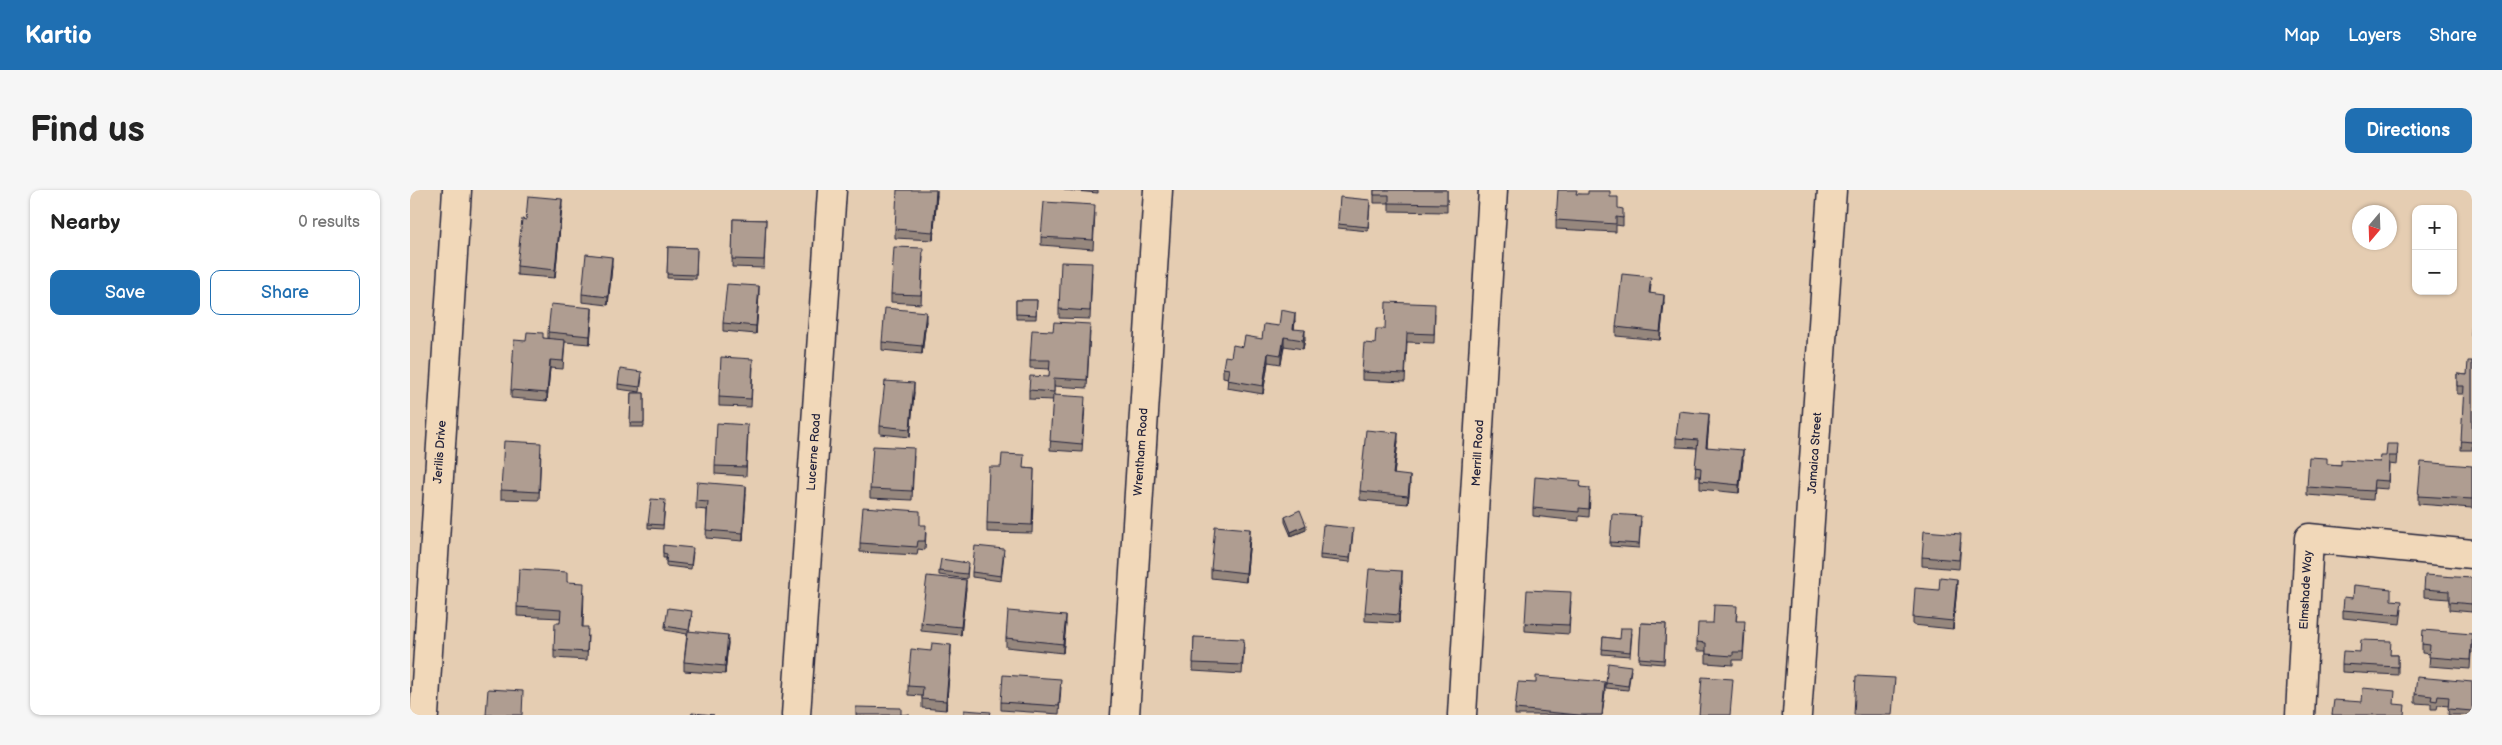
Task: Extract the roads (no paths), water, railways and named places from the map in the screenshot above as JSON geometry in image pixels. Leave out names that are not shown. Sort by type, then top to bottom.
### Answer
[{"type":"street","name":"Jerilis Drive","points":[[424,715],[419,642],[457,190]]},
{"type":"street","name":"Lucerne Road","points":[[796,715],[832,190]]},
{"type":"street","name":"Wrentham Road","points":[[1125,715],[1158,190]]},
{"type":"street","name":"Merrill Road","points":[[1462,715],[1493,190]]},
{"type":"street","name":"Jamaica Street","points":[[1797,715],[1832,190]]},
{"type":"street","name":"Elmshade Way","points":[[2300,715],[2309,538],[2472,554]]}]
